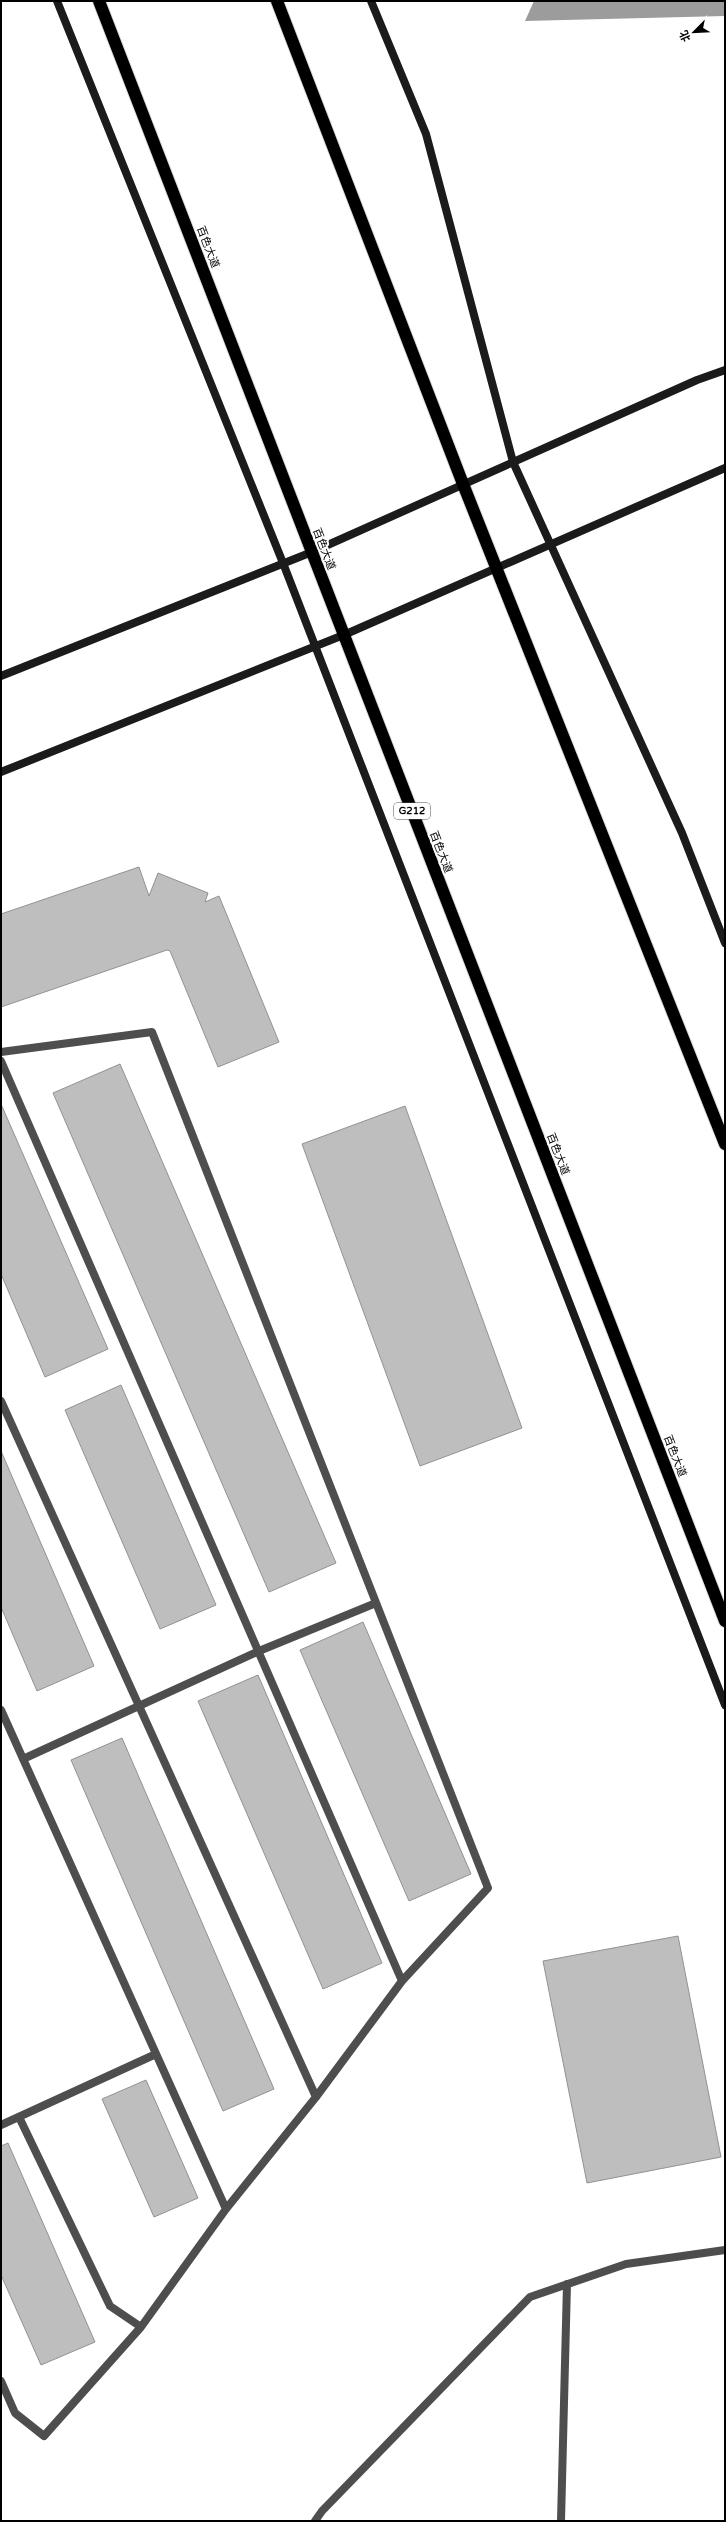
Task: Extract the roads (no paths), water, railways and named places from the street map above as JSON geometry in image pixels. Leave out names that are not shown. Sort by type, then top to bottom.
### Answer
[{"type":"highway","name":"百色大道","points":[[99,1],[725,1622]]},
{"type":"highway","points":[[277,1],[463,484],[725,1144]]},
{"type":"street","points":[[57,1],[283,563],[725,1705]]},
{"type":"street","points":[[371,1],[426,134],[512,462],[682,833],[725,942]]},
{"type":"street","points":[[1,676],[312,552],[697,380],[725,370]]},
{"type":"street","points":[[1,772],[343,635],[497,569],[549,544],[725,468]]},
{"type":"street","points":[[1,1052],[152,1032],[488,1888],[402,1981],[316,2097],[226,2209],[141,2327],[44,2436],[15,2413],[1,2382]]},
{"type":"street","points":[[1,1061],[402,1981]]},
{"type":"street","points":[[1,1401],[316,2097]]},
{"type":"street","points":[[23,1759],[138,1705],[259,1651],[376,1603]]},
{"type":"street","points":[[1,1710],[226,2209]]},
{"type":"street","points":[[1,2125],[156,2054]]},
{"type":"street","points":[[19,2117],[110,2306],[141,2327]]},
{"type":"street","points":[[315,2521],[322,2511],[530,2297],[626,2264],[725,2250]]},
{"type":"street","points":[[561,2521],[567,2284]]}]
